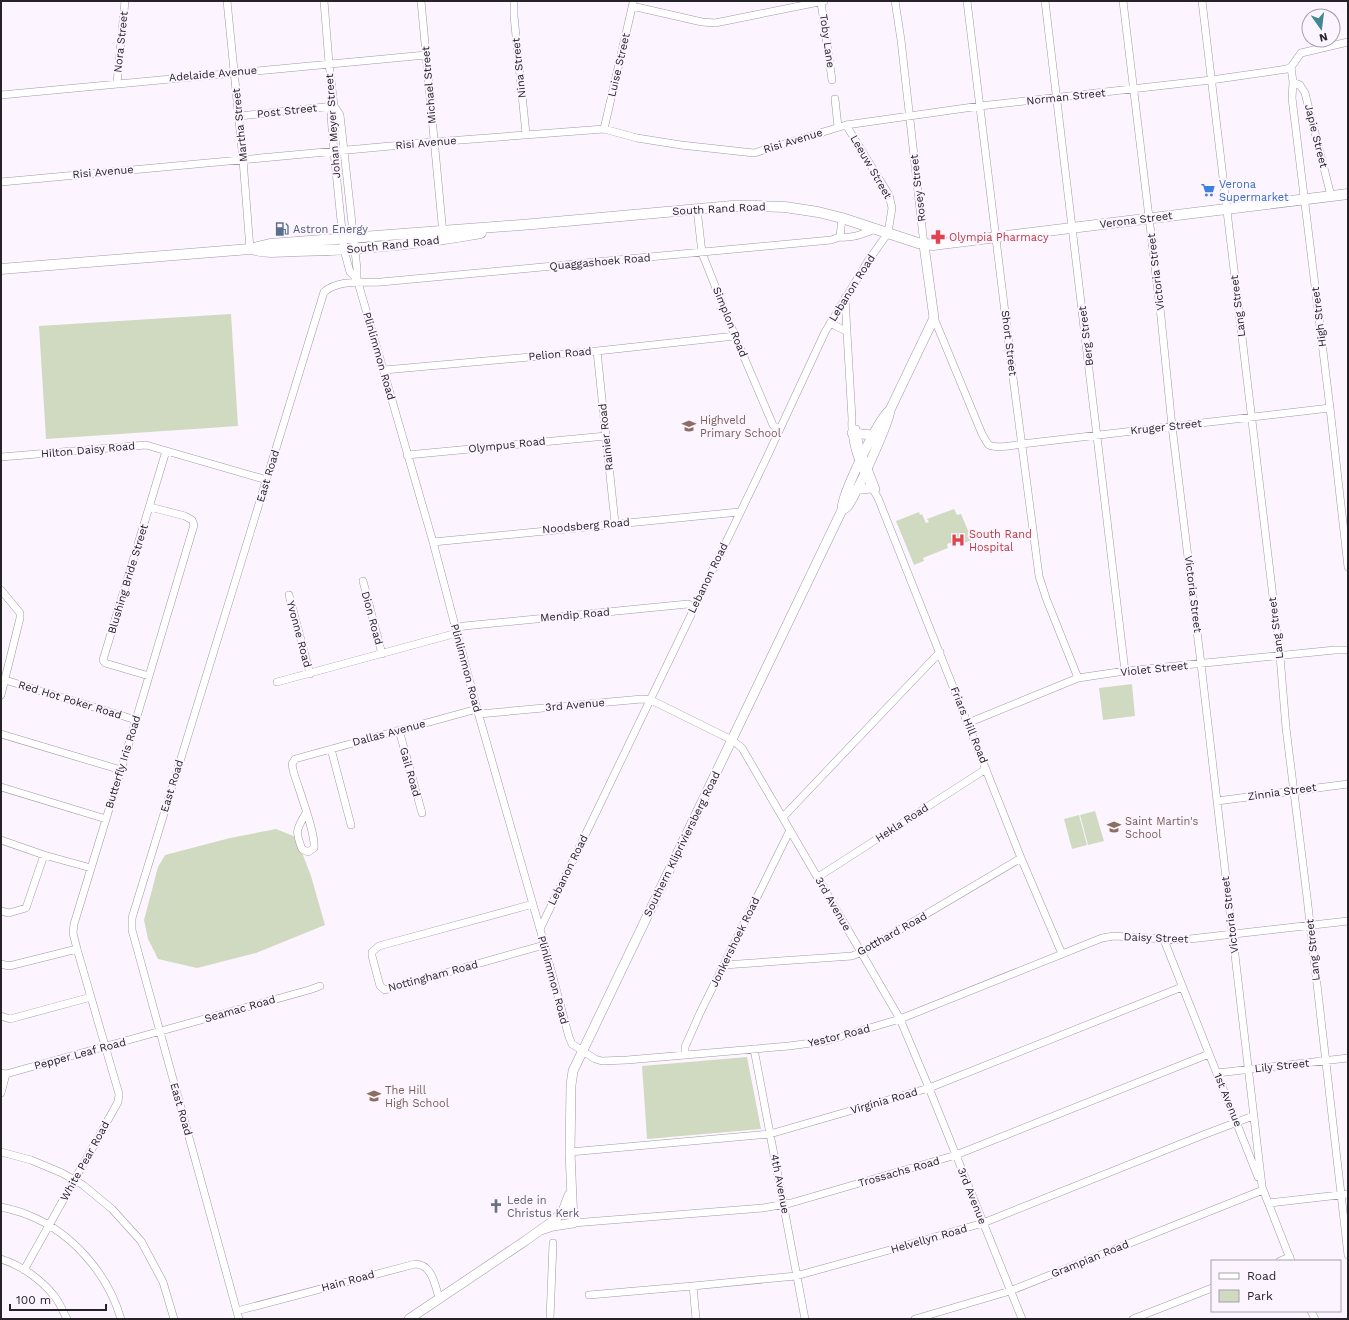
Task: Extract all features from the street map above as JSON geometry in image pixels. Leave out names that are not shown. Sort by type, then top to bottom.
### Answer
[{"type":"main road","name":"Verona Street","points":[[924,245],[1348,194]]},
{"type":"main road","name":"South Rand Road","points":[[251,249],[257,251],[349,250],[443,235],[533,224],[732,206],[785,207],[818,212],[842,218],[924,245]]},
{"type":"main road","name":"South Rand Road","points":[[1,270],[251,249],[257,246],[270,244],[353,237],[443,235]]},
{"type":"main road","name":"South Rand Road","points":[[1,276],[80,264]]},
{"type":"street","name":"Nora Street","points":[[117,83],[125,1]]},
{"type":"street","name":"Martha Street","points":[[227,1],[251,249]]},
{"type":"street","name":"Johan Meyer Street","points":[[324,1],[334,106],[331,116],[342,238],[349,250]]},
{"type":"street","name":"Michael Street","points":[[421,1],[443,235]]},
{"type":"street","name":"Nina Street","points":[[514,1],[514,16],[526,134]]},
{"type":"street","points":[[633,3],[702,22],[715,23],[823,1]]},
{"type":"street","name":"Toby Lane","points":[[823,1],[832,80]]},
{"type":"street","name":"Rosey Street","points":[[895,1],[934,318],[985,440],[991,446],[1003,446]]},
{"type":"street","name":"Short Street","points":[[968,1],[1039,576],[1046,598],[1078,678]]},
{"type":"street","name":"Berg Street","points":[[1045,1],[1125,671]]},
{"type":"street","name":"Victoria Street","points":[[1123,1],[1262,1188]]},
{"type":"street","name":"Lang Street","points":[[1202,1],[1280,656],[1286,728],[1325,1062],[1345,1194],[1348,1255]]},
{"type":"street","name":"Luise Street","points":[[604,129],[633,3]]},
{"type":"street","points":[[1289,68],[1301,53],[1348,42]]},
{"type":"street","name":"Adelaide Avenue","points":[[1,95],[426,55]]},
{"type":"street","name":"Norman Street","points":[[842,126],[980,106],[1211,80],[1289,68]]},
{"type":"street","name":"High Street","points":[[1289,68],[1292,82],[1292,98],[1348,567]]},
{"type":"street","name":"Japie Street","points":[[1292,82],[1300,85],[1305,93],[1331,196]]},
{"type":"street","points":[[835,99],[842,126]]},
{"type":"street","name":"Post Street","points":[[239,116],[334,106]]},
{"type":"street","name":"Plinlimmon Road","points":[[334,106],[340,115],[353,237],[349,250],[350,272],[358,281]]},
{"type":"street","name":"Risi Avenue","points":[[1,182],[434,142],[604,129],[645,139],[681,145],[754,153],[842,126]]},
{"type":"street","name":"Leeuw Street","points":[[842,126],[890,195],[892,208],[888,233]]},
{"type":"street","name":"Simplon Road","points":[[697,209],[702,252],[735,336],[773,425],[779,430]]},
{"type":"street","points":[[840,237],[842,218]]},
{"type":"street","name":"Quaggashoek Road","points":[[358,281],[818,242],[840,237],[852,238],[876,229]]},
{"type":"street","name":"Lebanon Road","points":[[540,929],[651,700],[825,332],[845,297],[888,233]]},
{"type":"street","name":"Plinlimmon Road","points":[[349,250],[357,269],[358,281],[433,542],[478,711],[569,1037],[572,1044],[582,1052]]},
{"type":"street","name":"East Road","points":[[239,1319],[159,1032],[132,930],[132,918],[216,641],[267,480],[322,295],[327,289],[335,285],[358,281]]},
{"type":"street","name":"Friars Hill Road","points":[[845,297],[855,452],[876,488],[874,492],[1062,954]]},
{"type":"street","name":"Southern Klipriviersberg Road","points":[[540,1230],[553,1226],[574,1223],[570,1152],[571,1081],[573,1071],[842,510],[842,504],[847,491],[888,420],[890,410],[934,318]]},
{"type":"street","points":[[830,323],[846,331]]},
{"type":"street","name":"Pelion Road","points":[[384,370],[735,336]]},
{"type":"street","name":"Rainier Road","points":[[597,350],[615,523]]},
{"type":"street","name":"Kruger Street","points":[[1003,446],[1330,408]]},
{"type":"street","name":"Southern Klipriviersberg Road","points":[[842,510],[849,505],[857,489],[872,435],[885,414],[890,410]]},
{"type":"street","points":[[854,433],[872,435]]},
{"type":"street","name":"Olympus Road","points":[[407,455],[606,436]]},
{"type":"street","name":"Hilton Daisy Road","points":[[1,457],[146,445],[267,480]]},
{"type":"street","name":"Blushing Bride Street","points":[[149,676],[105,663],[103,660],[166,451]]},
{"type":"street","points":[[847,491],[857,489],[874,492]]},
{"type":"street","name":"Butterfly Iris Road","points":[[105,1047],[77,949],[73,933],[74,924],[122,770],[194,525],[192,520],[185,516],[150,506]]},
{"type":"street","name":"Noodsberg Road","points":[[433,542],[739,512]]},
{"type":"street","name":"Dion Road","points":[[363,582],[382,654]]},
{"type":"street","points":[[1,590],[20,613],[1,695]]},
{"type":"street","name":"Yvonne Road","points":[[289,595],[310,674]]},
{"type":"street","name":"Mendip Road","points":[[277,682],[382,654],[456,630],[464,626],[688,604],[695,606]]},
{"type":"street","name":"Violet Street","points":[[968,723],[1078,678],[1125,671],[1348,650]]},
{"type":"street","points":[[783,817],[940,652]]},
{"type":"street","name":"Red Hot Poker Road","points":[[5,680],[136,720]]},
{"type":"street","name":"3rd Avenue","points":[[478,711],[642,699],[651,700],[737,743],[745,752],[900,1019],[1022,1319]]},
{"type":"street","name":"Dallas Avenue","points":[[306,813],[292,770],[292,764],[295,759],[399,730],[478,711]]},
{"type":"street","name":"Gail Road","points":[[399,730],[422,813]]},
{"type":"street","points":[[1,734],[122,770]]},
{"type":"street","points":[[331,749],[351,825]]},
{"type":"street","name":"Hekla Road","points":[[818,877],[986,768]]},
{"type":"street","name":"Zinnia Street","points":[[1217,801],[1348,784]]},
{"type":"street","points":[[1,787],[106,819]]},
{"type":"street","points":[[306,813],[315,841],[314,848],[308,852],[302,849],[298,838],[297,828],[306,813]]},
{"type":"street","name":"Jonkershoek Road","points":[[685,1055],[685,1047],[790,830]]},
{"type":"street","points":[[1,840],[44,855],[91,868]]},
{"type":"street","points":[[1,911],[9,913],[26,908],[44,855]]},
{"type":"street","name":"Gotthard Road","points":[[724,965],[845,956],[862,952],[1022,858]]},
{"type":"street","name":"Nottingham Road","points":[[533,904],[379,946],[372,952],[372,956],[380,986],[385,990],[544,945]]},
{"type":"street","name":"Daisy Street","points":[[1062,954],[1104,937],[1181,940],[1348,921]]},
{"type":"street","name":"1st Avenue","points":[[1164,940],[1291,1259]]},
{"type":"street","points":[[1,964],[9,966],[77,949]]},
{"type":"street","name":"Yestor Road","points":[[582,1052],[590,1057],[602,1061],[811,1044],[826,1041],[900,1019],[1062,954]]},
{"type":"street","name":"Seamac Road","points":[[159,1032],[320,986]]},
{"type":"street","name":"Virginia Road","points":[[570,1152],[770,1134],[929,1088],[1182,987]]},
{"type":"street","points":[[1,1016],[10,1019],[91,997]]},
{"type":"street","name":"Pepper Leaf Road","points":[[4,1073],[159,1032]]},
{"type":"street","name":"White Pear Road","points":[[24,1270],[118,1102],[119,1094],[105,1047]]},
{"type":"street","name":"4th Avenue","points":[[754,1049],[804,1319]]},
{"type":"street","name":"Trossachs Road","points":[[574,1223],[784,1205],[956,1155],[1209,1054]]},
{"type":"street","name":"Lily Street","points":[[1217,1073],[1325,1062],[1348,1058]]},
{"type":"street","points":[[1,1093],[4,1073]]},
{"type":"street","name":"Helvellyn Road","points":[[589,1295],[796,1276],[983,1223],[1253,1116]]},
{"type":"street","points":[[1,1152],[31,1160],[62,1173],[74,1180],[112,1209],[141,1241],[163,1282],[174,1319]]},
{"type":"street","name":"Southern Klipriviersberg Road","points":[[409,1319],[540,1230],[563,1212],[571,1188]]},
{"type":"street","name":"Grampian Road","points":[[915,1319],[1010,1291],[1262,1188]]},
{"type":"street","points":[[1269,1204],[1345,1194]]},
{"type":"street","points":[[1,1207],[28,1215],[49,1226],[68,1239],[90,1261],[107,1284],[121,1319]]},
{"type":"street","points":[[550,1319],[553,1242]]},
{"type":"street","points":[[1,1259],[8,1261],[34,1276],[55,1297],[67,1319]]},
{"type":"street","name":"Hain Road","points":[[237,1311],[417,1264],[424,1266],[429,1270],[439,1298]]},
{"type":"street","points":[[694,1286],[696,1319]]},
{"type":"street","points":[[1133,1319],[1211,1288]]},
{"type":"green space","points":[[231,314],[238,426],[46,439],[39,326]]},
{"type":"green space","points":[[954,509],[957,515],[961,514],[972,540],[959,545],[957,541],[947,544],[948,548],[923,558],[924,561],[914,565],[896,521],[919,512],[920,515],[922,514],[926,523],[929,522],[927,519]]},
{"type":"green space","points":[[1132,684],[1135,716],[1103,720],[1099,688]]},
{"type":"green space","points":[[1095,811],[1104,841],[1088,845],[1080,815]]},
{"type":"green space","points":[[1079,815],[1087,845],[1072,849],[1064,819]]},
{"type":"green space","points":[[276,829],[296,837],[311,876],[325,925],[256,953],[197,968],[158,959],[148,939],[144,920],[158,867],[165,855],[230,838]]},
{"type":"green space","points":[[747,1057],[761,1129],[647,1139],[642,1066]]},
{"type":"place","name":"Verona Supermarket","points":[[1208,190]]},
{"type":"place","name":"Astron Energy","points":[[282,229]]},
{"type":"place","name":"Olympia Pharmacy","points":[[938,237]]},
{"type":"place","name":"Highveld Primary School","points":[[689,426]]},
{"type":"place","name":"South Rand Hospital","points":[[958,540]]},
{"type":"place","name":"Saint Martin's School","points":[[1114,827]]},
{"type":"place","name":"The Hill High School","points":[[374,1096]]},
{"type":"place","name":"Lede in Christus Kerk","points":[[496,1206]]}]
